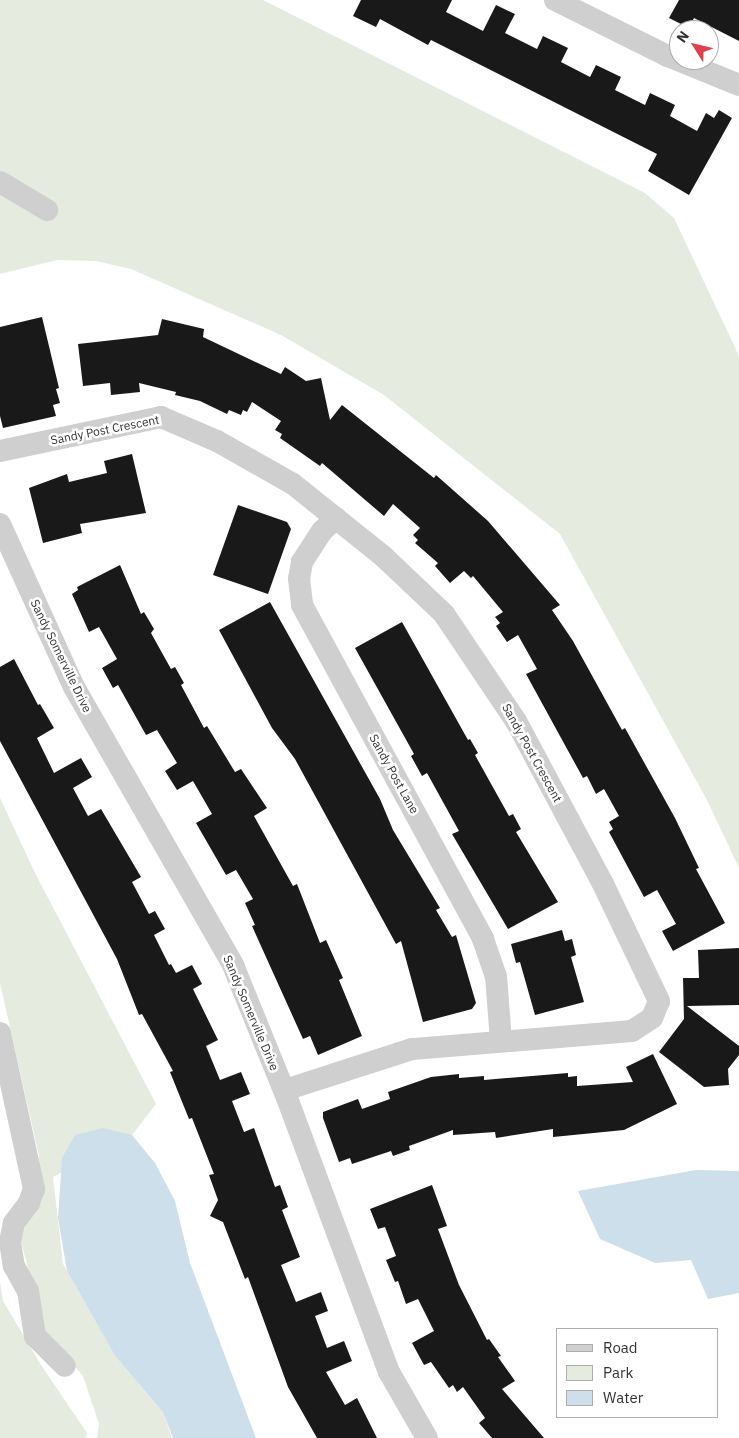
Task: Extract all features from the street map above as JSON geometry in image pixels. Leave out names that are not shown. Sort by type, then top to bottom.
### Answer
[{"type":"street","points":[[555,0],[668,56],[739,85]]},
{"type":"street","points":[[0,182],[47,210]]},
{"type":"street","name":"Sandy Post Crescent","points":[[0,451],[161,418],[217,441],[293,484],[384,557],[444,614],[500,697],[603,884],[659,1001],[652,1018],[632,1032],[412,1049],[284,1090]]},
{"type":"street","name":"Sandy Post Lane","points":[[336,518],[322,531],[302,562],[299,579],[302,606],[484,938],[496,976],[501,1041]]},
{"type":"street","name":"Sandy Somerville Drive","points":[[0,524],[74,687],[233,965],[284,1090],[389,1372],[427,1438]]},
{"type":"street","points":[[0,1033],[34,1189],[30,1203],[14,1224],[10,1242],[14,1266],[28,1291],[36,1336],[65,1366]]},
{"type":"green space","points":[[0,0],[263,0],[645,193],[674,218],[739,356],[739,868],[707,800],[560,534],[384,395],[281,335],[131,269],[96,261],[57,260],[0,274]]},
{"type":"green space","points":[[0,798],[35,873],[156,1104],[132,1135],[53,1177],[63,1264],[115,1356],[163,1412],[172,1438],[97,1438],[99,1424],[83,1376],[45,1332],[20,1238],[40,1195],[39,1156],[0,983]]},
{"type":"green space","points":[[0,1282],[3,1301],[41,1365],[87,1433],[86,1438],[0,1438]]},
{"type":"water","points":[[103,1128],[132,1135],[155,1163],[175,1201],[190,1263],[256,1438],[173,1438],[163,1412],[115,1356],[67,1271],[58,1218],[62,1158],[75,1135]]},
{"type":"water","points":[[696,1170],[739,1171],[739,1293],[708,1299],[691,1260],[655,1263],[600,1239],[578,1191]]},
{"type":"building","points":[[361,0],[452,0],[446,12],[483,31],[496,5],[515,14],[505,33],[537,49],[543,36],[568,48],[561,62],[590,77],[596,65],[621,77],[615,90],[645,105],[650,93],[675,105],[670,116],[697,131],[706,113],[714,118],[719,110],[732,118],[689,195],[648,171],[657,154],[431,40],[428,45],[380,19],[376,27],[353,16]]},
{"type":"building","points":[[679,0],[739,0],[739,41],[719,31],[719,20],[698,20],[694,18],[693,20],[673,20],[669,18]]},
{"type":"building","points":[[42,317],[59,388],[56,389],[60,403],[53,405],[56,416],[3,428],[0,416],[0,327]]},
{"type":"building","points":[[162,319],[204,329],[203,337],[281,374],[285,367],[306,381],[321,378],[330,420],[342,405],[434,478],[436,475],[488,521],[560,605],[552,610],[573,641],[622,730],[625,728],[675,818],[699,868],[696,869],[725,923],[673,951],[662,931],[676,924],[657,890],[644,897],[609,832],[613,829],[609,822],[619,816],[604,789],[596,794],[587,776],[583,778],[526,674],[537,669],[518,635],[507,642],[496,626],[500,623],[495,617],[503,612],[473,576],[471,578],[464,571],[450,583],[435,566],[438,563],[415,543],[418,540],[413,535],[420,528],[393,504],[384,516],[322,463],[320,466],[280,438],[282,434],[275,430],[281,421],[252,402],[247,412],[243,410],[241,415],[229,410],[227,414],[200,401],[175,395],[176,392],[139,383],[140,392],[111,395],[110,383],[83,386],[78,344],[158,335]]},
{"type":"building","points":[[132,454],[146,513],[80,524],[82,533],[43,543],[29,488],[67,474],[69,482],[107,473],[104,461]]},
{"type":"building","points":[[238,505],[287,522],[291,529],[268,594],[213,575]]},
{"type":"building","points":[[120,565],[141,614],[144,612],[154,629],[151,633],[171,669],[175,667],[184,683],[181,685],[204,728],[207,726],[235,772],[241,769],[267,808],[254,816],[293,886],[297,884],[320,943],[326,940],[343,978],[339,980],[362,1036],[318,1055],[310,1036],[303,1039],[252,926],[255,925],[245,903],[253,899],[236,870],[226,875],[196,823],[212,814],[193,781],[177,790],[165,771],[177,763],[157,730],[146,735],[118,685],[113,688],[102,668],[117,659],[99,627],[89,632],[72,594],[78,590],[77,587]]},
{"type":"building","points":[[270,602],[380,799],[393,830],[440,908],[436,910],[452,937],[456,935],[476,1003],[472,1009],[423,1022],[401,941],[396,944],[295,759],[272,728],[219,630]]},
{"type":"building","points":[[402,622],[468,740],[470,739],[478,753],[475,755],[509,816],[513,814],[521,829],[516,832],[558,902],[508,929],[452,834],[459,831],[427,773],[422,776],[411,756],[414,754],[355,648]]},
{"type":"building","points":[[14,659],[38,705],[40,704],[54,728],[37,738],[54,773],[81,758],[92,777],[73,788],[88,816],[101,809],[141,877],[132,882],[149,914],[155,911],[165,929],[154,935],[169,965],[171,964],[176,973],[192,965],[202,984],[193,989],[218,1040],[206,1046],[220,1080],[241,1072],[250,1094],[232,1101],[244,1132],[254,1128],[275,1187],[280,1185],[288,1207],[282,1210],[300,1257],[281,1265],[296,1302],[321,1292],[328,1311],[315,1316],[327,1348],[344,1341],[352,1361],[326,1372],[345,1405],[357,1398],[377,1438],[317,1438],[288,1387],[248,1277],[245,1279],[223,1222],[210,1216],[218,1200],[209,1175],[214,1174],[192,1118],[189,1119],[170,1072],[173,1071],[142,1014],[139,1015],[117,959],[0,741],[0,667]]},
{"type":"building","points":[[562,930],[565,941],[572,939],[576,955],[571,957],[584,1002],[535,1015],[520,962],[516,963],[511,944]]},
{"type":"building","points":[[739,948],[739,1005],[687,1006],[739,1046],[739,1055],[728,1069],[729,1085],[704,1087],[659,1052],[684,1019],[683,978],[699,978],[698,950]]},
{"type":"building","points":[[653,1054],[677,1104],[624,1130],[553,1137],[553,1129],[496,1138],[495,1132],[453,1135],[453,1130],[409,1146],[410,1150],[393,1156],[391,1151],[352,1164],[350,1158],[339,1162],[323,1118],[323,1112],[358,1099],[362,1109],[390,1099],[388,1092],[431,1077],[459,1074],[459,1078],[484,1076],[484,1080],[568,1073],[568,1077],[577,1076],[577,1086],[633,1082],[626,1067]]},
{"type":"building","points":[[432,1185],[447,1226],[438,1229],[459,1285],[487,1340],[489,1339],[501,1356],[498,1357],[515,1381],[502,1389],[544,1438],[492,1438],[479,1423],[485,1418],[463,1387],[457,1392],[453,1385],[449,1388],[431,1362],[424,1365],[412,1343],[434,1331],[418,1299],[406,1304],[398,1281],[395,1282],[386,1260],[396,1256],[385,1227],[378,1229],[370,1209]]}]
